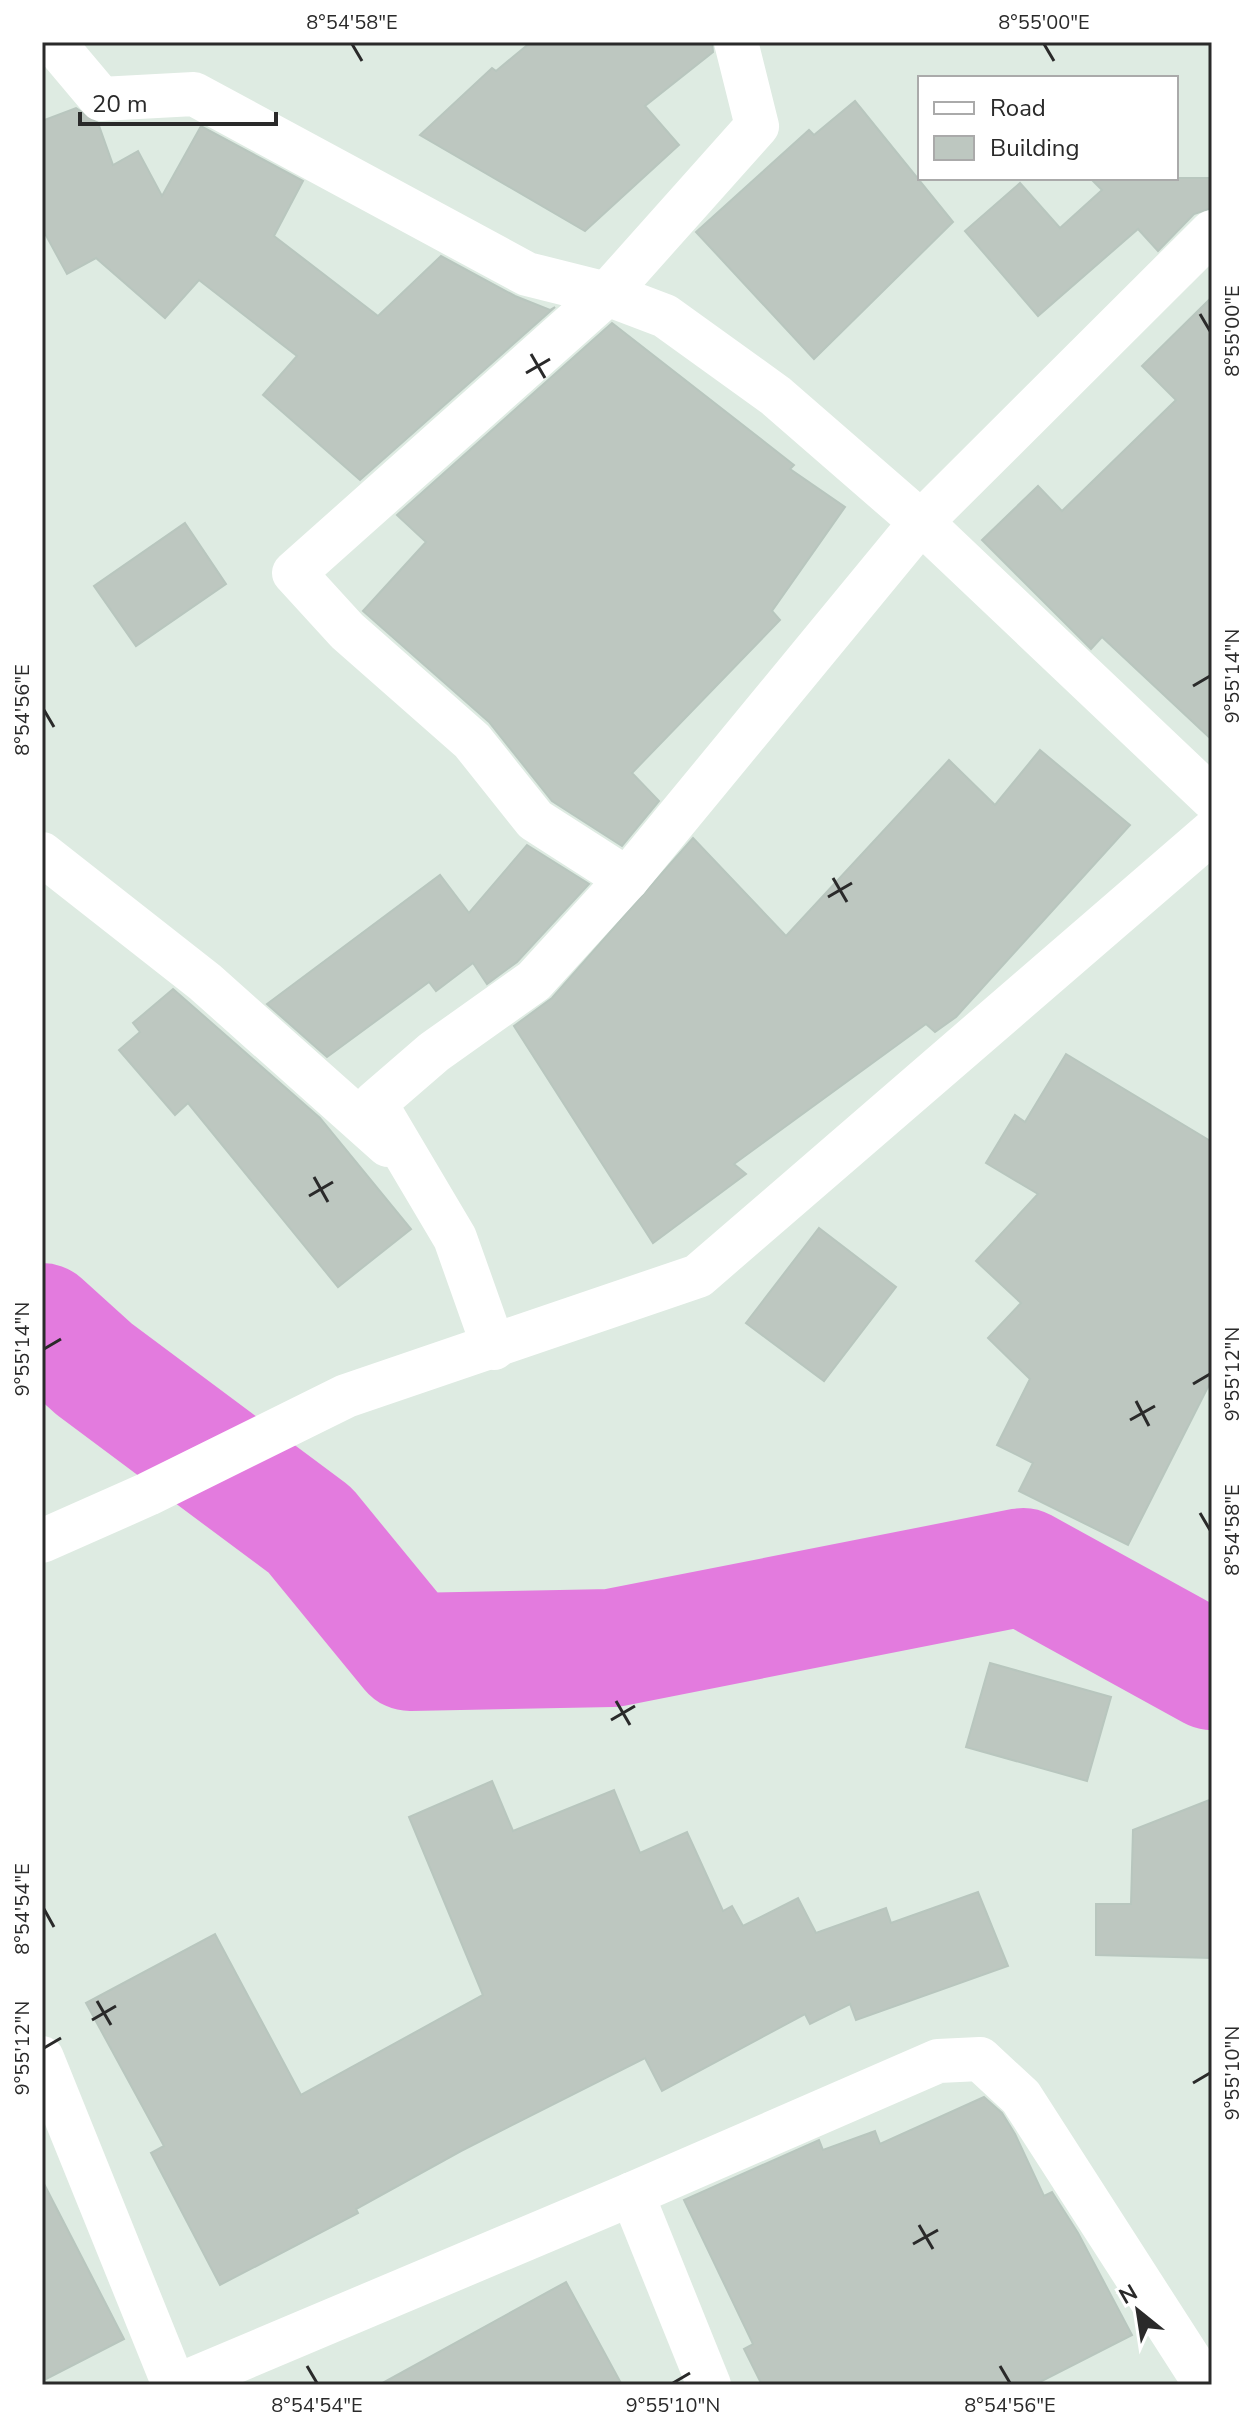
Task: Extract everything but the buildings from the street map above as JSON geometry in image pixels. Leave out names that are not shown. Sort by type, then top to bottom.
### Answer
[{"type":"street","points":[[53,42],[101,99],[194,94],[527,274],[607,294],[665,316],[776,396],[921,522],[1212,798]]},
{"type":"street","points":[[627,879],[535,820],[472,741],[347,631],[294,573],[607,294],[757,126],[736,42]]},
{"type":"street","points":[[494,1348],[455,1238],[375,1103],[434,1052],[534,981],[627,879],[921,522],[1212,232]]},
{"type":"street","points":[[42,1541],[148,1494],[346,1396],[698,1276],[1212,832]]},
{"type":"street","points":[[42,854],[205,982],[408,1162]]},
{"type":"street","points":[[42,2058],[177,2385],[632,2194],[938,2061],[980,2059],[1021,2097],[1206,2385]]},
{"type":"street","points":[[632,2194],[709,2385]]},
{"type":"waterway","points":[[42,1322],[94,1369],[310,1530],[410,1652],[612,1648],[1023,1567],[1212,1671]]}]
